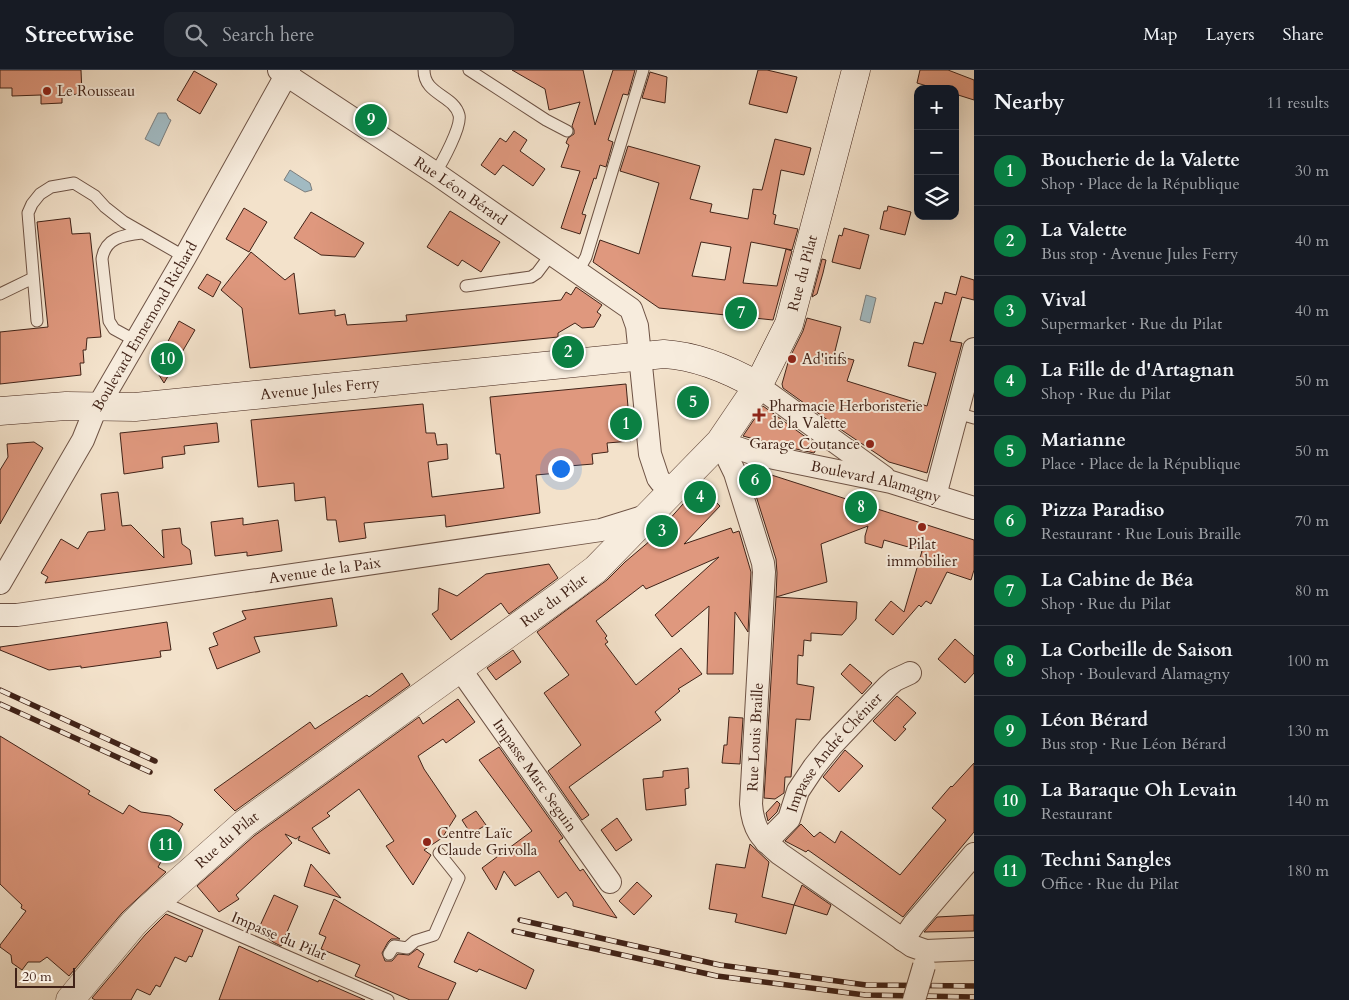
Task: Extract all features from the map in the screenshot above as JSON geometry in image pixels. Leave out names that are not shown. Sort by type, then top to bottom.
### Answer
[{"type":"main road","name":"Rue du Pilat","points":[[70,1000],[133,924],[244,824],[596,569],[720,442],[758,386],[789,324],[856,70]]},
{"type":"main road","name":"Avenue Jules Ferry","points":[[0,411],[66,406],[145,406],[664,354],[693,360],[737,374],[758,386]]},
{"type":"street","name":"Rue Léon Bérard","points":[[285,72],[436,173],[631,309],[636,326],[640,356]]},
{"type":"street","name":"Boulevard Ennemond Richard","points":[[0,584],[83,440],[93,415],[185,257],[285,72]]},
{"type":"street","points":[[935,496],[965,415],[974,349]]},
{"type":"street","points":[[640,356],[650,454],[658,478],[673,489]]},
{"type":"street","points":[[758,386],[891,482]]},
{"type":"street","name":"Boulevard Alamagny","points":[[720,442],[755,454],[891,482],[974,508]]},
{"type":"street","name":"Rue Louis Braille","points":[[720,442],[735,473],[763,563],[764,572],[751,804],[752,818],[757,832],[788,860],[912,946],[925,959]]},
{"type":"street","name":"Avenue de la Paix","points":[[0,615],[36,612],[601,530],[646,516]]},
{"type":"street","name":"Impasse Marc Seguin","points":[[460,669],[610,882]]},
{"type":"street","name":"Impasse André Chénier","points":[[766,842],[789,819],[798,791],[832,746],[888,686],[895,680],[910,673]]},
{"type":"street","points":[[903,940],[914,924],[974,854]]},
{"type":"street","points":[[914,1000],[925,959],[974,948]]},
{"type":"lane","points":[[424,70],[424,76],[429,86],[452,104],[459,114],[460,122],[446,156],[436,173]]},
{"type":"lane","points":[[469,70],[538,115],[567,131]]},
{"type":"lane","points":[[578,271],[586,257],[643,70]]},
{"type":"lane","points":[[37,320],[28,212],[40,194],[51,187],[74,183],[85,188],[105,207],[142,233],[185,257]]},
{"type":"lane","points":[[136,341],[114,329],[109,321],[102,259],[103,253],[110,242],[117,237],[142,233]]},
{"type":"lane","points":[[466,286],[532,277],[552,253]]},
{"type":"lane","points":[[0,294],[33,278]]},
{"type":"lane","points":[[389,954],[394,946],[407,948],[415,941],[434,935],[459,878],[439,853]]},
{"type":"lane","name":"Impasse du Pilat","points":[[161,897],[171,906],[374,989],[388,1000]]},
{"type":"water","points":[[158,113],[166,113],[171,120],[159,146],[145,139]]},
{"type":"water","points":[[290,170],[310,183],[312,190],[305,192],[284,180]]},
{"type":"water","points":[[866,295],[876,298],[870,323],[860,320]]},
{"type":"building","name":"Le Rousseau","points":[[0,70],[81,70],[82,94],[62,95],[62,103],[41,104],[41,95],[12,96],[12,88],[0,88]]},
{"type":"building","points":[[512,70],[583,70],[595,125],[613,70],[635,70],[628,95],[623,94],[608,140],[613,142],[606,167],[600,165],[596,179],[594,178],[582,214],[586,215],[580,234],[561,228],[580,171],[561,167],[569,145],[566,143],[568,138],[574,134],[572,126],[580,102],[549,110],[545,89]]},
{"type":"building","points":[[758,70],[767,70],[797,77],[787,113],[749,104]]},
{"type":"building","points":[[920,70],[948,70],[974,80],[974,100],[959,95],[959,85],[924,85],[917,83]]},
{"type":"building","points":[[194,71],[217,84],[200,114],[177,100]]},
{"type":"building","points":[[650,72],[667,77],[665,103],[642,98]]},
{"type":"building","points":[[514,131],[527,140],[520,151],[545,169],[533,186],[503,165],[495,175],[481,165],[500,138],[506,142]]},
{"type":"building","points":[[775,139],[811,148],[804,175],[781,170],[773,214],[776,215],[774,224],[798,229],[792,250],[751,242],[743,283],[777,286],[786,249],[792,251],[773,320],[659,308],[593,262],[600,240],[639,254],[659,183],[620,171],[628,146],[700,166],[690,199],[712,204],[710,212],[748,219],[753,189],[762,190]],"holes":[[[701,242],[731,247],[725,280],[692,276]]]},
{"type":"building","points":[[888,206],[911,212],[905,235],[880,229],[884,211],[887,211]]},
{"type":"building","points":[[244,208],[267,222],[249,252],[226,239]]},
{"type":"building","points":[[450,211],[500,242],[481,272],[462,260],[458,266],[427,247]]},
{"type":"building","points":[[311,212],[364,243],[355,257],[321,255],[294,238]]},
{"type":"building","points":[[70,218],[72,234],[90,233],[101,337],[87,338],[86,350],[83,350],[84,363],[80,363],[81,375],[0,384],[0,332],[48,327],[37,222]]},
{"type":"building","points":[[844,228],[869,235],[860,269],[832,262],[839,235],[842,236]]},
{"type":"building","points":[[251,252],[285,280],[294,273],[299,314],[335,310],[335,316],[345,314],[347,325],[407,321],[406,315],[561,300],[566,292],[571,295],[576,287],[602,305],[597,312],[601,315],[594,327],[582,328],[575,323],[558,333],[558,337],[250,368],[242,308],[221,290]]},
{"type":"building","points":[[822,259],[826,260],[823,273],[817,294],[812,297]]},
{"type":"building","points":[[207,274],[221,282],[213,297],[198,288]]},
{"type":"building","points":[[961,276],[974,280],[974,300],[962,297],[950,341],[962,343],[927,473],[889,462],[783,388],[782,384],[789,359],[803,331],[807,318],[841,327],[834,355],[854,360],[847,381],[927,406],[936,373],[908,366],[914,342],[923,344],[935,302],[942,304],[945,292],[956,295]]},
{"type":"building","points":[[179,321],[195,330],[164,383],[154,367]]},
{"type":"building","points":[[626,384],[631,441],[607,443],[608,452],[592,454],[593,464],[557,467],[558,473],[536,475],[540,513],[446,527],[445,515],[364,523],[366,538],[339,542],[336,520],[327,520],[325,497],[295,501],[294,483],[258,487],[251,420],[423,404],[426,433],[435,433],[437,445],[447,444],[448,459],[428,462],[432,497],[504,488],[500,454],[496,454],[490,397]]},
{"type":"building","points":[[763,406],[818,446],[814,453],[743,436]]},
{"type":"building","points":[[217,423],[219,442],[184,446],[185,454],[162,457],[163,468],[124,474],[120,433]]},
{"type":"building","points":[[34,442],[43,448],[0,524],[0,470],[8,457],[7,444]]},
{"type":"building","points":[[759,471],[974,540],[974,570],[971,580],[947,572],[931,604],[926,601],[921,607],[919,605],[893,635],[875,620],[891,601],[904,612],[922,551],[884,540],[882,548],[865,543],[868,526],[821,544],[827,582],[776,597],[776,559],[751,480]]},
{"type":"building","points":[[699,486],[720,506],[684,544],[731,528],[733,533],[739,531],[751,572],[748,632],[735,612],[733,674],[707,674],[709,606],[672,637],[655,615],[719,557],[646,589],[643,585],[596,621],[607,636],[605,638],[608,642],[605,644],[636,685],[681,648],[702,674],[678,689],[680,691],[655,712],[661,720],[569,787],[589,815],[582,820],[548,771],[581,745],[544,693],[569,675],[537,632],[607,580],[651,540]]},
{"type":"building","points":[[118,492],[122,526],[131,525],[164,558],[162,530],[180,528],[182,544],[190,550],[192,564],[45,583],[48,577],[41,573],[61,539],[78,549],[88,532],[105,530],[101,494]]},
{"type":"building","points":[[243,518],[243,525],[278,520],[282,551],[247,556],[247,552],[215,556],[211,522]]},
{"type":"building","points":[[549,564],[558,578],[509,614],[501,603],[451,640],[432,614],[438,610],[439,588],[457,596],[486,574]]},
{"type":"building","points":[[776,597],[857,602],[856,619],[842,635],[811,633],[811,641],[804,640],[803,656],[798,655],[797,684],[814,687],[810,720],[796,719],[791,777],[785,777],[784,793],[775,799],[764,798]]},
{"type":"building","points":[[332,598],[337,626],[254,637],[260,652],[217,669],[209,648],[218,645],[213,633],[246,619],[242,611]]},
{"type":"building","points":[[167,622],[171,650],[160,651],[161,657],[81,668],[81,666],[49,670],[0,650],[0,647]]},
{"type":"building","points":[[955,639],[974,656],[974,673],[965,683],[938,659]]},
{"type":"building","points":[[513,650],[521,662],[496,680],[487,668]]},
{"type":"building","points":[[850,664],[872,683],[862,694],[841,674]]},
{"type":"building","points":[[402,673],[410,685],[235,811],[214,790],[310,722],[315,729],[367,695],[369,697]]},
{"type":"building","points":[[897,696],[916,713],[903,727],[906,729],[895,741],[873,721]]},
{"type":"building","points":[[458,699],[475,722],[446,743],[443,739],[418,756],[424,769],[456,816],[442,838],[424,850],[431,855],[413,885],[386,846],[394,841],[359,789],[327,813],[330,816],[312,828],[330,854],[298,840],[300,836],[296,839],[285,834],[292,843],[236,895],[239,899],[219,912],[197,886],[254,836],[419,717],[423,724]]},
{"type":"building","points":[[729,717],[743,718],[740,764],[722,763],[724,745],[727,745]]},
{"type":"building","points":[[0,736],[90,791],[88,794],[123,814],[129,805],[141,812],[170,816],[183,824],[158,867],[166,872],[122,913],[69,976],[47,957],[40,962],[28,962],[22,970],[12,963],[11,955],[0,947],[26,911],[21,908],[22,905],[0,884]]},
{"type":"building","points":[[499,747],[563,838],[559,841],[580,871],[583,869],[617,918],[573,906],[573,902],[566,892],[558,898],[539,871],[515,886],[504,871],[496,890],[482,868],[532,831],[479,760]]},
{"type":"building","points":[[845,750],[863,766],[839,792],[823,777]]},
{"type":"building","points":[[974,763],[974,832],[903,917],[808,850],[806,852],[785,841],[801,824],[814,837],[820,832],[835,843],[841,831],[900,875],[946,820],[932,808]]},
{"type":"building","points":[[688,768],[689,788],[685,789],[686,805],[646,810],[643,779],[663,777],[663,771]]},
{"type":"building","points":[[777,801],[780,804],[777,812],[768,821],[766,813]]},
{"type":"building","points":[[476,811],[486,825],[471,834],[462,820]]},
{"type":"building","points":[[617,818],[632,840],[616,851],[601,830]]},
{"type":"building","points":[[750,844],[769,862],[762,897],[794,905],[786,934],[735,922],[737,914],[709,909],[716,864],[745,868]]},
{"type":"building","points":[[311,864],[341,898],[304,886]]},
{"type":"building","points":[[637,882],[652,896],[634,915],[619,901]]},
{"type":"building","points":[[802,885],[831,905],[827,915],[794,905]]},
{"type":"building","points":[[274,895],[298,906],[281,946],[258,930]]},
{"type":"building","points":[[334,899],[400,939],[391,939],[388,942],[382,953],[385,961],[392,961],[398,954],[409,955],[417,949],[424,954],[418,967],[456,983],[448,1000],[410,1000],[355,976],[360,965],[321,949],[326,937],[319,934]]},
{"type":"building","points":[[166,914],[203,930],[192,957],[189,956],[186,962],[175,957],[160,987],[156,985],[150,995],[137,989],[131,1000],[95,1000],[92,998],[145,935]]},
{"type":"building","points":[[974,915],[974,931],[924,932],[937,917]]},
{"type":"building","points":[[468,932],[534,970],[526,989],[479,969],[477,972],[454,962]]},
{"type":"building","points":[[239,946],[318,982],[319,980],[365,1000],[219,1000]]},
{"type":"railway","points":[[0,690],[155,761]]},
{"type":"railway","points":[[0,704],[150,772]]},
{"type":"railway","points":[[520,920],[720,965],[866,985],[974,986]]},
{"type":"railway","points":[[514,931],[717,976],[865,995],[974,997]]},
{"type":"place","name":"Le Rousseau","points":[[47,91]]},
{"type":"place","name":"Léon Bérard","points":[[371,120]]},
{"type":"place","name":"La Cabine de Béa","points":[[741,313]]},
{"type":"place","name":"La Valette","points":[[568,352]]},
{"type":"place","name":"La Baraque Oh Levain","points":[[167,359]]},
{"type":"place","name":"Ad'itifs","points":[[792,359]]},
{"type":"place","name":"Marianne","points":[[693,402]]},
{"type":"place","name":"Pharmacie Herboristerie de la Valette","points":[[759,415]]},
{"type":"place","name":"Boucherie de la Valette","points":[[626,424]]},
{"type":"place","name":"Garage Coutance","points":[[870,444]]},
{"type":"place","name":"Pizza Paradiso","points":[[755,480]]},
{"type":"place","name":"La Fille de d'Artagnan","points":[[700,497]]},
{"type":"place","name":"La Corbeille de Saison","points":[[861,507]]},
{"type":"place","name":"Pilat immobilier","points":[[922,527]]},
{"type":"place","name":"Vival","points":[[662,531]]},
{"type":"place","name":"Centre Laïc Claude Grivolla","points":[[427,842]]},
{"type":"place","name":"Techni Sangles","points":[[166,845]]}]
